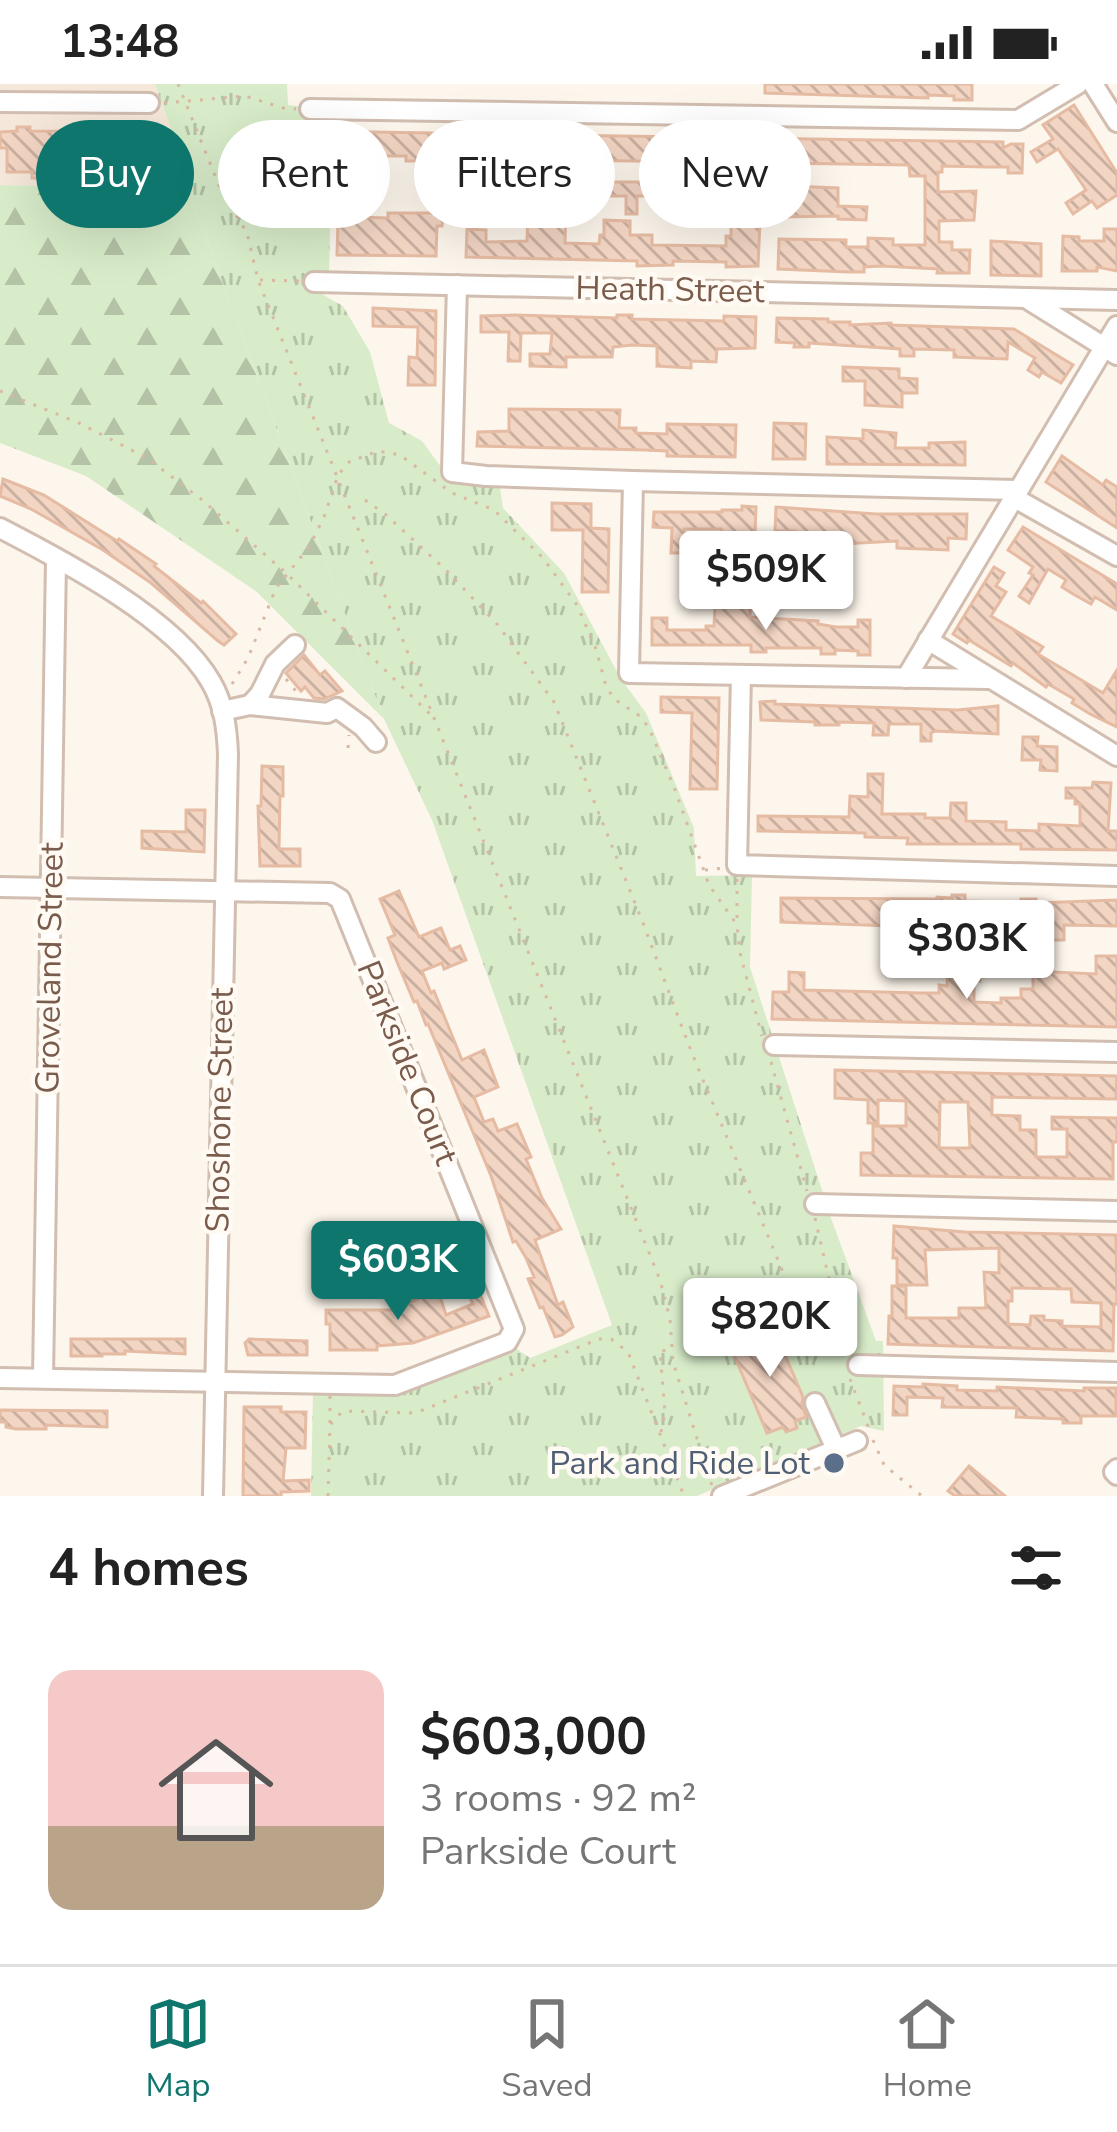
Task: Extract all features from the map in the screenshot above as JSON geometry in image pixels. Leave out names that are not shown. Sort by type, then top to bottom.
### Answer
[{"type":"street","points":[[310,109],[1018,120],[1078,84]]},
{"type":"street","points":[[1093,84],[1117,122]]},
{"type":"street","points":[[0,101],[148,103]]},
{"type":"street","name":"Heath Street","points":[[314,282],[1117,300]]},
{"type":"street","points":[[457,285],[452,472],[1015,494],[1117,556]]},
{"type":"street","points":[[1026,298],[1111,351]]},
{"type":"street","points":[[906,678],[1015,494],[1111,351],[1117,326]]},
{"type":"street","points":[[633,482],[621,673],[988,679]]},
{"type":"street","points":[[0,528],[121,598],[180,646],[209,680],[224,717],[250,705],[274,664],[296,645]]},
{"type":"street","name":"Groveland Street","points":[[43,1378],[56,559]]},
{"type":"street","points":[[928,640],[1117,756]]},
{"type":"street","points":[[741,675],[734,866],[1117,876]]},
{"type":"street","points":[[250,705],[316,713],[337,708],[376,742]]},
{"type":"street","name":"Shoshone Street","points":[[213,1496],[224,717]]},
{"type":"street","points":[[0,887],[225,891]]},
{"type":"street","name":"Parkside Court","points":[[0,1378],[395,1385],[503,1344],[514,1332],[340,898],[332,893],[225,891]]},
{"type":"street","points":[[774,1045],[1117,1052]]},
{"type":"street","points":[[814,1208],[1117,1211]]},
{"type":"street","points":[[853,1368],[1117,1372]]},
{"type":"street","points":[[815,1403],[836,1449]]},
{"type":"street","points":[[718,1494],[856,1441]]},
{"type":"path","points":[[178,84],[220,188],[247,233],[259,280],[660,1280],[670,1319],[673,1362],[718,1494]]},
{"type":"path","points":[[148,103],[244,96],[284,108],[310,109]]},
{"type":"path","points":[[259,280],[314,282]]},
{"type":"path","points":[[0,391],[79,423],[147,458],[286,573],[433,717]]},
{"type":"path","points":[[228,688],[248,658],[276,588],[309,548],[338,475],[363,455],[378,451],[400,455],[452,493],[494,510],[543,558],[577,605],[614,699],[649,728],[703,870],[737,925]]},
{"type":"path","points":[[491,497],[494,510]]},
{"type":"path","points":[[365,500],[446,569],[497,624],[554,702],[795,1301]]},
{"type":"path","points":[[280,673],[306,704]]},
{"type":"path","points":[[601,673],[621,673]]},
{"type":"path","points":[[703,870],[734,866],[737,925],[749,993],[814,1208],[830,1279],[855,1342],[854,1391],[884,1465],[922,1496]]},
{"type":"path","points":[[330,1425],[345,1412],[423,1410],[599,1339],[611,1339],[628,1352],[684,1496]]},
{"type":"path","points":[[660,1437],[665,1414],[660,1351],[672,1350]]},
{"type":"path","points":[[328,1496],[329,1384]]},
{"type":"shaded area","points":[[0,84],[155,84],[168,120],[36,120],[36,186],[0,185]]},
{"type":"green space","points":[[155,84],[287,84],[288,105],[304,107],[304,120],[218,120],[218,228],[330,228],[329,273],[311,273],[311,288],[343,306],[370,352],[389,423],[422,441],[451,481],[500,488],[503,508],[564,573],[621,679],[646,713],[694,828],[696,876],[752,875],[750,967],[831,1218],[876,1341],[883,1341],[884,1431],[861,1426],[697,1496],[311,1496],[313,1391],[397,1394],[514,1347],[530,1358],[612,1325],[432,820],[384,719],[194,205],[194,120],[168,120]]},
{"type":"green space","points":[[0,185],[36,186],[36,228],[194,228],[194,205],[384,719],[257,592],[86,476],[0,443]]},
{"type":"building","points":[[765,84],[972,84],[972,100],[765,93]]},
{"type":"building","points":[[1074,105],[1117,173],[1117,195],[1097,208],[1092,201],[1073,214],[1066,203],[1086,190],[1074,172],[1058,149],[1037,162],[1031,152],[1053,139],[1043,125]]},
{"type":"building","points":[[17,127],[30,127],[36,131],[36,178],[32,172],[7,172],[7,148],[0,148],[0,132],[17,131]]},
{"type":"building","points":[[390,132],[414,133],[414,161],[406,161],[406,156],[390,156]]},
{"type":"building","points":[[615,136],[639,136],[639,161],[615,161]]},
{"type":"building","points":[[811,139],[1003,142],[1003,148],[1023,144],[1022,173],[1008,173],[1008,167],[942,166],[938,172],[938,192],[976,191],[974,220],[939,221],[939,242],[952,242],[952,250],[970,250],[969,273],[881,266],[864,267],[864,272],[778,269],[779,239],[846,240],[846,247],[868,247],[868,238],[893,239],[893,245],[925,245],[925,176],[910,176],[909,165],[811,164]]},
{"type":"building","points":[[615,182],[639,182],[637,214],[626,214],[626,196],[615,196]]},
{"type":"building","points":[[811,187],[838,188],[838,206],[867,207],[866,220],[811,216]]},
{"type":"building","points":[[390,213],[414,213],[414,228],[437,228],[436,256],[337,255],[338,228],[390,228]]},
{"type":"building","points":[[615,220],[630,221],[630,235],[652,235],[652,245],[726,246],[731,228],[760,228],[758,266],[673,261],[673,265],[637,266],[637,261],[466,257],[467,229],[486,230],[486,242],[527,241],[527,228],[565,228],[565,243],[599,244],[604,228],[615,228]]},
{"type":"building","points":[[1104,229],[1117,229],[1117,271],[1097,267],[1097,271],[1062,271],[1063,236],[1104,241]]},
{"type":"building","points":[[991,241],[1041,244],[1041,276],[991,275]]},
{"type":"building","points":[[373,308],[436,311],[435,385],[408,385],[409,357],[417,358],[418,327],[373,326]]},
{"type":"building","points":[[481,316],[724,321],[724,316],[756,317],[755,348],[717,349],[716,362],[691,361],[691,368],[657,366],[657,346],[632,345],[613,347],[612,357],[566,357],[566,367],[530,366],[530,354],[550,354],[552,333],[521,333],[520,361],[508,361],[509,332],[481,332]]},
{"type":"building","points":[[777,318],[828,319],[850,325],[1014,329],[1073,365],[1061,383],[1042,372],[1039,377],[1028,370],[1035,358],[1008,342],[1007,359],[954,357],[954,350],[914,349],[914,356],[900,356],[900,349],[809,343],[809,347],[794,347],[795,343],[776,342]]},
{"type":"building","points":[[843,367],[899,369],[899,378],[917,379],[917,393],[902,393],[902,407],[865,405],[865,381],[843,381]]},
{"type":"building","points":[[509,409],[620,410],[619,428],[636,428],[636,433],[667,434],[667,424],[736,425],[735,457],[477,446],[478,432],[509,431]]},
{"type":"building","points":[[774,423],[806,424],[805,459],[773,459]]},
{"type":"building","points":[[863,430],[896,433],[895,448],[965,442],[965,465],[827,464],[827,437],[863,439]]},
{"type":"building","points":[[1062,456],[1103,485],[1106,480],[1117,487],[1117,528],[1046,482]]},
{"type":"building","points":[[3,479],[44,495],[119,539],[203,601],[236,634],[224,645],[151,583],[103,550],[0,496]]},
{"type":"building","points":[[552,503],[591,504],[591,528],[609,529],[608,592],[582,592],[583,530],[552,530]]},
{"type":"building","points":[[742,506],[756,507],[755,534],[684,529],[683,553],[671,553],[672,528],[653,527],[654,512],[722,512],[742,510]]},
{"type":"building","points":[[776,507],[967,514],[966,539],[948,538],[948,550],[897,548],[897,541],[810,542],[810,537],[795,537],[795,531],[775,531]]},
{"type":"building","points":[[1023,527],[1117,584],[1117,610],[1095,597],[1091,604],[1073,594],[1062,587],[1066,580],[1048,569],[1029,603],[1019,596],[1033,567],[1008,550]]},
{"type":"building","points":[[994,567],[1004,573],[996,586],[1006,592],[991,616],[1043,647],[1038,654],[1103,693],[1117,670],[1117,727],[1013,663],[953,634]]},
{"type":"building","points":[[715,606],[750,608],[750,617],[818,621],[836,627],[858,627],[858,620],[870,620],[870,655],[835,650],[835,654],[821,654],[821,648],[751,652],[751,645],[652,645],[652,618],[667,618],[667,630],[706,630],[714,626]]},
{"type":"building","points":[[304,655],[342,691],[324,699],[314,698],[305,687],[301,691],[286,673]]},
{"type":"building","points":[[661,697],[719,698],[717,789],[690,789],[692,713],[661,712]]},
{"type":"building","points":[[760,702],[958,710],[998,706],[998,734],[935,731],[931,741],[921,741],[921,724],[889,724],[888,735],[873,735],[874,723],[761,720]]},
{"type":"building","points":[[1023,737],[1038,737],[1037,746],[1057,747],[1057,771],[1040,770],[1041,760],[1022,760]]},
{"type":"building","points":[[262,766],[283,767],[279,849],[300,849],[300,866],[260,866]]},
{"type":"building","points":[[868,774],[883,774],[882,814],[950,818],[951,803],[966,803],[966,821],[1006,822],[1006,830],[1039,831],[1039,824],[1080,826],[1080,804],[1066,798],[1066,788],[1111,783],[1108,831],[1117,831],[1117,850],[907,844],[908,838],[865,837],[865,833],[758,831],[758,816],[849,817],[850,796],[868,797]]},
{"type":"building","points":[[186,810],[205,810],[204,852],[142,848],[142,831],[186,832]]},
{"type":"building","points":[[399,891],[419,937],[441,928],[450,950],[460,946],[466,960],[422,971],[462,1060],[484,1050],[498,1087],[474,1097],[484,1122],[493,1119],[498,1131],[517,1124],[542,1198],[561,1229],[535,1240],[558,1305],[563,1302],[573,1327],[562,1335],[555,1337],[540,1308],[528,1279],[534,1277],[513,1242],[491,1176],[388,938],[395,935],[380,899]]},
{"type":"building","points":[[965,895],[965,901],[1000,902],[1000,921],[891,916],[891,926],[781,922],[781,898],[937,899]]},
{"type":"building","points":[[1021,899],[1036,899],[1036,903],[1117,900],[1117,926],[1064,925],[1064,940],[1044,940],[1044,930],[1021,930]]},
{"type":"building","points":[[1096,956],[1117,956],[1117,1027],[772,1019],[773,992],[789,992],[789,972],[804,973],[804,990],[939,993],[939,985],[947,986],[948,969],[980,970],[980,981],[974,981],[974,1002],[1001,1003],[1001,998],[1021,998],[1021,989],[1033,989],[1033,971],[1096,974]]},
{"type":"building","points":[[835,1070],[1117,1076],[1116,1099],[992,1097],[992,1115],[1020,1116],[1020,1130],[1036,1130],[1036,1157],[1067,1157],[1067,1129],[1052,1129],[1052,1117],[1117,1118],[1113,1179],[861,1175],[861,1153],[873,1153],[873,1126],[906,1126],[906,1101],[878,1100],[878,1123],[868,1123],[868,1100],[835,1098]],"holes":[[[940,1102],[968,1102],[970,1148],[939,1148]]]},
{"type":"building","points":[[894,1226],[1116,1235],[1113,1351],[888,1344],[892,1286],[906,1286],[906,1318],[959,1318],[959,1308],[986,1308],[984,1272],[999,1273],[999,1248],[925,1250],[927,1285],[897,1285],[897,1258],[893,1258]],"holes":[[[1012,1288],[1071,1289],[1072,1302],[1101,1303],[1101,1327],[1062,1326],[1062,1321],[1044,1320],[1044,1316],[1031,1316],[1030,1325],[1008,1324]]]},
{"type":"building","points":[[438,1290],[446,1315],[473,1304],[470,1298],[480,1294],[489,1316],[413,1343],[377,1346],[377,1350],[330,1350],[326,1310],[392,1310]]},
{"type":"building","points":[[772,1325],[803,1397],[806,1417],[795,1421],[797,1428],[767,1433],[729,1343]]},
{"type":"building","points":[[71,1339],[185,1339],[185,1354],[125,1351],[71,1356]]},
{"type":"building","points":[[249,1339],[307,1341],[307,1355],[248,1355],[245,1343]]},
{"type":"building","points":[[894,1386],[997,1391],[997,1387],[1116,1388],[1116,1416],[1081,1416],[1081,1423],[1063,1423],[1063,1419],[1016,1417],[1017,1408],[942,1407],[943,1398],[907,1397],[907,1415],[893,1415]]},
{"type":"building","points":[[244,1407],[306,1412],[305,1448],[286,1448],[283,1481],[309,1480],[309,1491],[243,1496]]},
{"type":"building","points":[[0,1410],[107,1411],[107,1427],[16,1429],[0,1422]]},
{"type":"building","points":[[969,1466],[1005,1496],[955,1496],[948,1491]]},
{"type":"place","name":"Park and Ride Lot","points":[[834,1463]]}]
